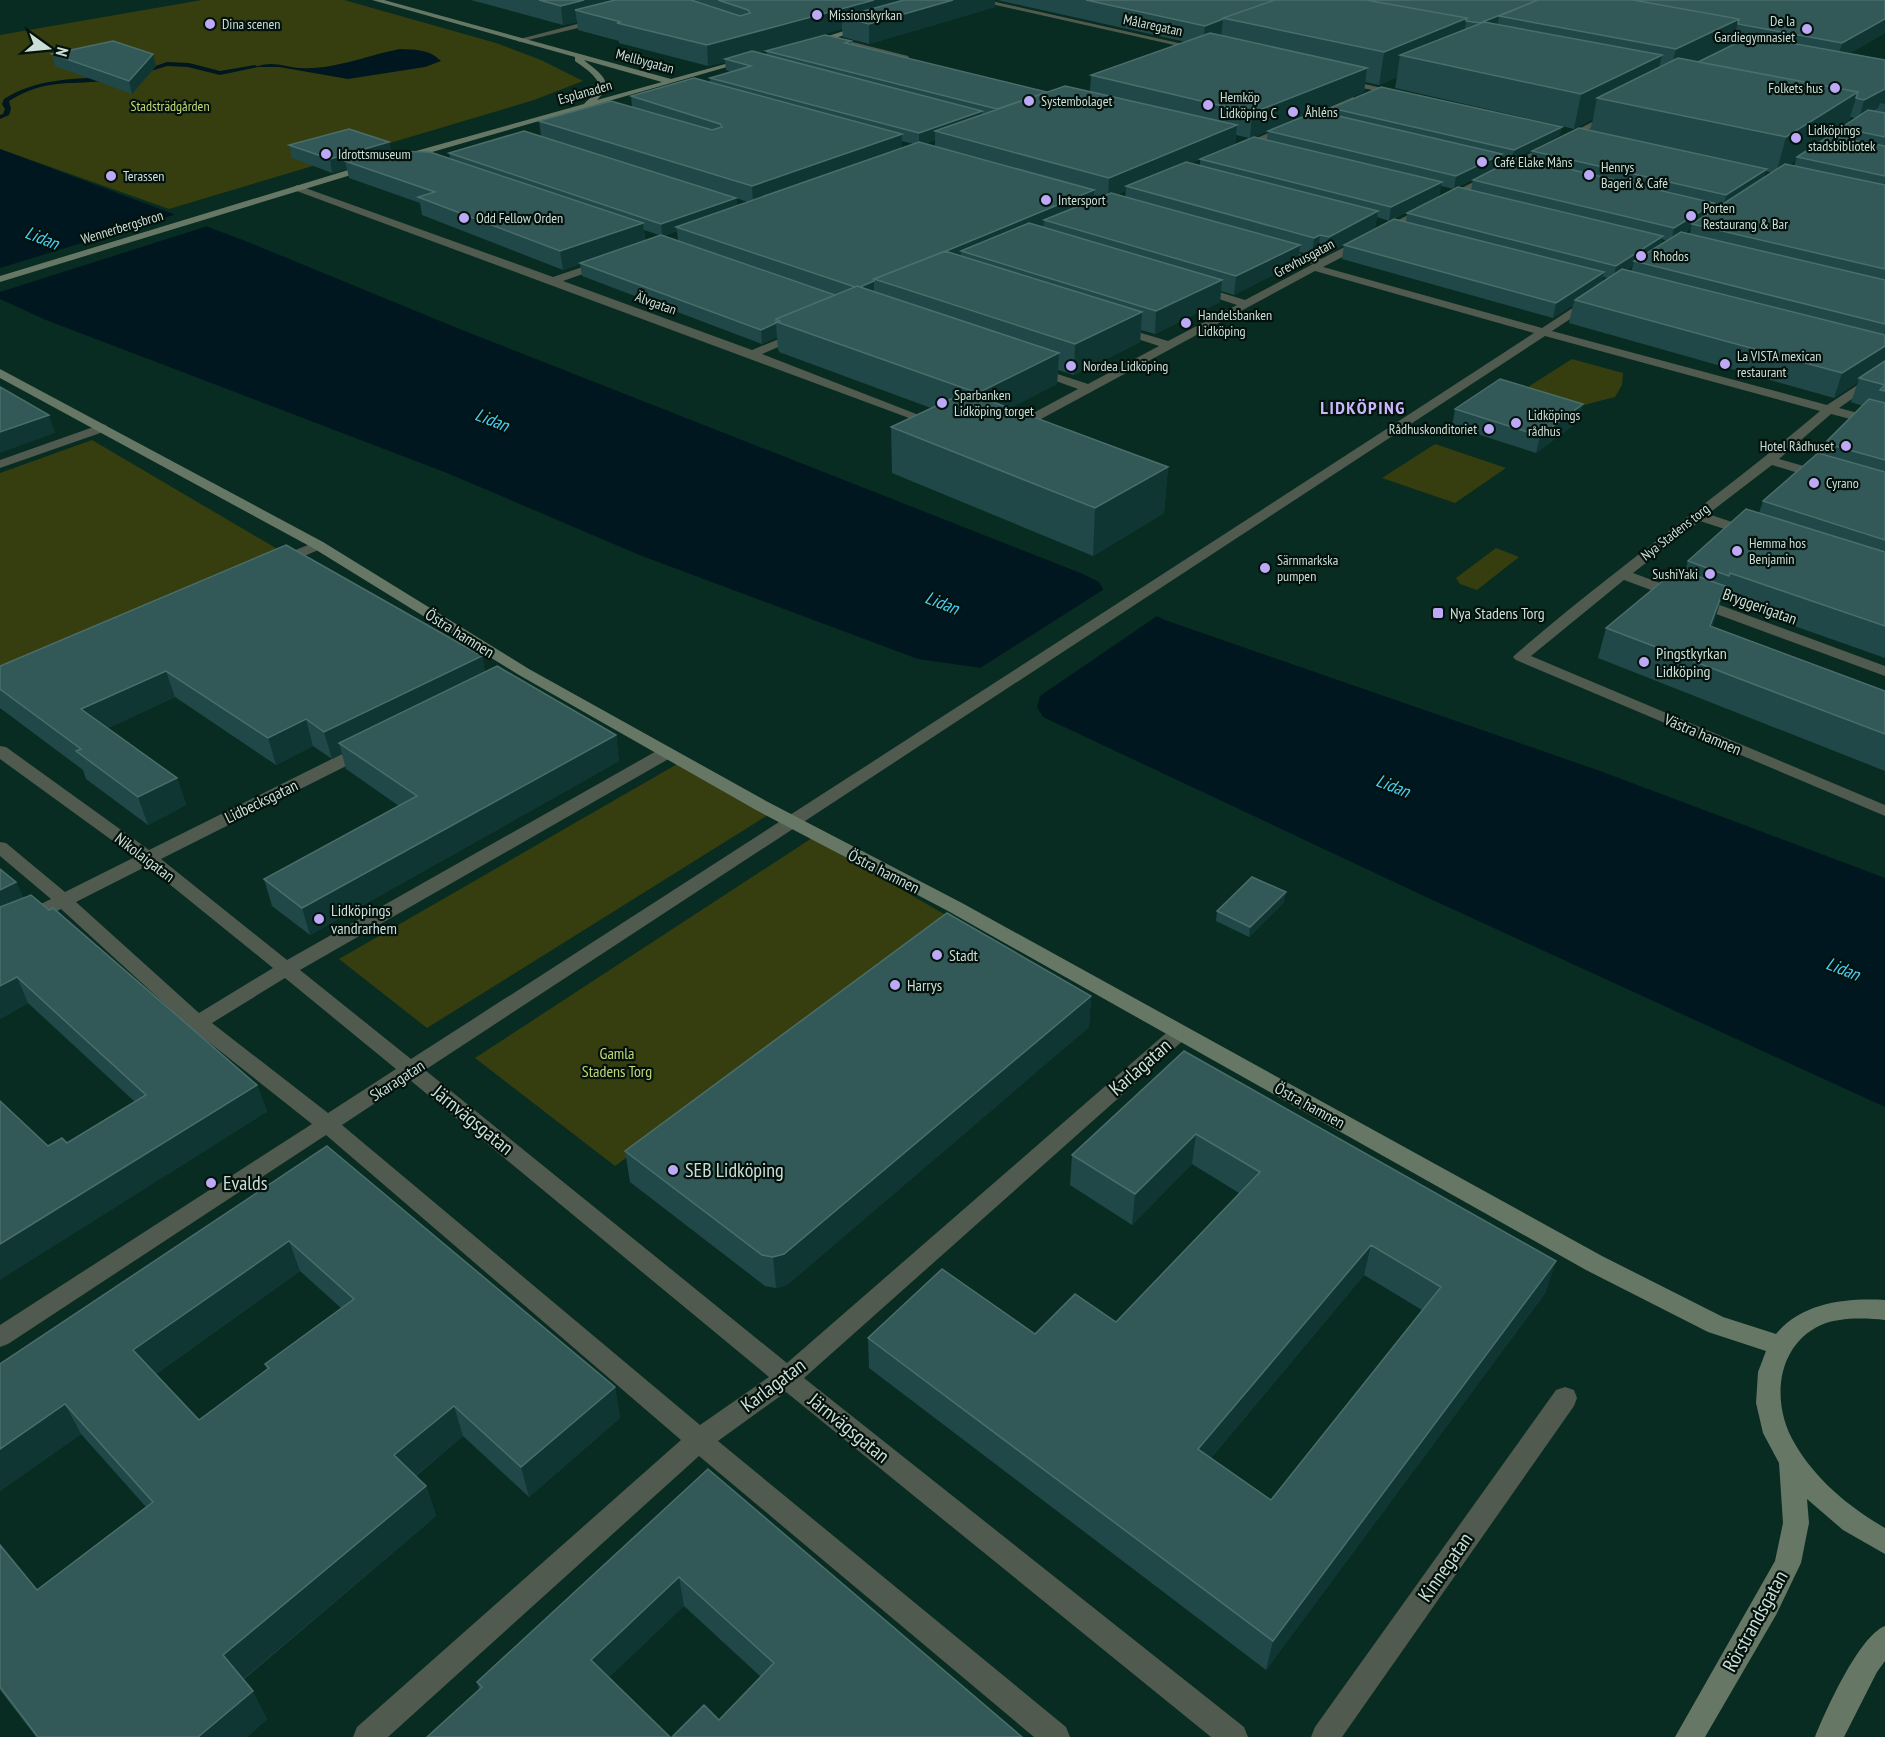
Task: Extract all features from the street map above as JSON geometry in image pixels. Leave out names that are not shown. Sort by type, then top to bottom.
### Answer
[{"type":"main road","name":"Mellbygatan","points":[[376,0],[671,82]]},
{"type":"main road","points":[[807,44],[870,26]]},
{"type":"main road","points":[[573,55],[598,77],[603,85],[602,90],[586,106]]},
{"type":"main road","name":"Esplanaden","points":[[218,212],[754,60]]},
{"type":"main road","name":"Wennerbergsbron","points":[[0,279],[218,212]]},
{"type":"main road","name":"Östra hamnen","points":[[0,373],[318,545],[524,672],[666,753],[955,907],[1594,1263],[1716,1326],[1780,1345]]},
{"type":"main road","points":[[1885,1310],[1840,1311],[1805,1323],[1780,1345],[1771,1364],[1767,1385],[1769,1409],[1777,1434],[1791,1460],[1819,1494],[1856,1525],[1885,1542]]},
{"type":"main road","name":"Rörstrandsgatan","points":[[1689,1737],[1766,1606],[1788,1563],[1796,1523],[1791,1460]]},
{"type":"main road","points":[[1829,1737],[1867,1662],[1885,1639]]},
{"type":"street","name":"Målaregatan","points":[[977,0],[1206,50]]},
{"type":"street","points":[[520,40],[607,18]]},
{"type":"street","points":[[829,38],[916,61]]},
{"type":"street","points":[[1332,79],[1412,97]]},
{"type":"street","name":"Mellbygatan","points":[[671,82],[692,88]]},
{"type":"street","points":[[1229,152],[1389,85]]},
{"type":"street","name":"Grevhusgatan","points":[[1003,432],[1452,194],[1628,107]]},
{"type":"street","points":[[1313,117],[1335,122]]},
{"type":"street","points":[[1227,138],[1260,147]]},
{"type":"street","points":[[390,162],[422,163]]},
{"type":"street","points":[[1504,162],[1527,167]]},
{"type":"street","name":"Älvgatan","points":[[297,188],[554,280],[752,354],[891,410],[945,428]]},
{"type":"street","points":[[1441,191],[1475,200]]},
{"type":"street","points":[[1369,220],[1413,232]]},
{"type":"street","points":[[1265,248],[1541,333],[1885,424]]},
{"type":"street","points":[[554,280],[619,258]]},
{"type":"street","points":[[1191,287],[1246,304]]},
{"type":"street","name":"Skaragatan","points":[[0,1337],[736,858],[794,823],[990,692],[1335,470],[1603,292]]},
{"type":"street","points":[[1101,323],[1168,345]]},
{"type":"street","points":[[752,354],[816,327]]},
{"type":"street","points":[[1022,366],[1088,388]]},
{"type":"street","name":"Nya Stadens torg","points":[[1521,657],[1568,616],[1770,460],[1831,408],[1885,371]]},
{"type":"street","points":[[0,464],[102,428]]},
{"type":"street","points":[[1770,460],[1833,479]]},
{"type":"street","points":[[1696,515],[1763,537]]},
{"type":"street","points":[[265,568],[318,545]]},
{"type":"street","name":"Bryggerigatan","points":[[1622,574],[1885,671]]},
{"type":"street","name":"Västra hamnen","points":[[1521,657],[1885,811]]},
{"type":"street","points":[[506,681],[524,672]]},
{"type":"street","name":"Lidbecksgatan","points":[[0,932],[379,743]]},
{"type":"street","name":"Nikolaigatan","points":[[0,751],[147,857],[285,970]]},
{"type":"street","points":[[198,1023],[285,970],[666,753]]},
{"type":"street","points":[[0,847],[63,900],[198,1023],[327,1125],[699,1440],[1056,1737]]},
{"type":"street","points":[[285,970],[411,1070]]},
{"type":"street","name":"Karlagatan","points":[[367,1737],[699,1440],[787,1378],[1179,1033]]},
{"type":"street","name":"Järnvägsgatan","points":[[411,1070],[787,1378],[1234,1737]]},
{"type":"street","name":"Kinnegatan","points":[[1325,1737],[1565,1398]]},
{"type":"green space","name":"Stadsträdgården","points":[[202,0],[344,0],[496,43],[541,60],[583,81],[534,100],[169,209],[0,149],[0,35]]},
{"type":"green space","points":[[1572,359],[1623,373],[1622,385],[1615,397],[1576,407],[1520,392]]},
{"type":"green space","points":[[92,440],[279,550],[0,668],[0,473]]},
{"type":"green space","points":[[1435,444],[1506,468],[1455,503],[1382,478]]},
{"type":"green space","points":[[1496,548],[1519,557],[1477,590],[1460,584],[1456,578]]},
{"type":"green space","points":[[679,763],[768,815],[427,1028],[339,959]]},
{"type":"green space","name":"Gamla Stadens Torg","points":[[812,838],[951,918],[615,1166],[475,1058]]},
{"type":"water","points":[[400,49],[427,52],[441,61],[425,67],[348,79],[279,67],[255,67],[273,64],[301,68],[326,67]]},
{"type":"water","name":"Lidan","points":[[0,149],[248,242],[462,330],[1083,574],[1099,582],[1104,591],[1165,620],[1600,771],[1885,878],[1885,1107],[1424,896],[1043,717],[1037,707],[1040,697],[988,669],[918,659],[642,556],[447,473],[46,320],[0,299]]},
{"type":"pier","points":[[180,213],[211,225],[0,292],[0,268]]},
{"type":"pier","points":[[1106,588],[1160,614],[1037,698],[987,671],[977,670]]},
{"type":"building","points":[[539,0],[584,0],[561,6]]},
{"type":"building","points":[[615,0],[691,0],[740,16],[750,13],[748,10],[718,0],[874,0],[707,45],[617,23],[621,22],[575,10]]},
{"type":"building","points":[[904,0],[953,0],[869,24],[842,17]]},
{"type":"building","points":[[1086,0],[1275,0],[1205,26]]},
{"type":"building","points":[[1275,0],[1366,0],[1467,18],[1384,52],[1223,18]]},
{"type":"building","points":[[1366,0],[1538,0],[1480,23],[1466,21],[1467,18]]},
{"type":"building","points":[[1538,0],[1633,0],[1739,19],[1676,49],[1499,16]]},
{"type":"building","name":"De la Gardiegymnasiet","points":[[1633,0],[1885,0],[1885,19],[1842,43],[1738,24],[1739,19]]},
{"type":"building","points":[[1484,22],[1662,55],[1581,94],[1400,55]]},
{"type":"building","points":[[1210,33],[1367,68],[1252,113],[1091,75]]},
{"type":"building","points":[[825,35],[851,41],[845,43],[1047,92],[997,109],[766,51]]},
{"type":"building","points":[[1751,36],[1885,60],[1885,89],[1864,100],[1856,98],[1858,92],[1698,62]]},
{"type":"building","points":[[113,41],[153,54],[129,81],[52,54]]},
{"type":"building","points":[[752,51],[982,111],[919,133],[710,78],[751,66],[725,59]]},
{"type":"building","points":[[1678,58],[1858,92],[1786,137],[1597,98]]},
{"type":"building","points":[[694,78],[902,134],[752,186],[539,121],[611,101],[712,130],[722,127],[720,124],[631,96]]},
{"type":"building","points":[[1065,86],[1237,125],[1109,178],[935,131]]},
{"type":"building","points":[[1381,87],[1562,127],[1514,150],[1331,108]]},
{"type":"building","points":[[1868,110],[1885,113],[1885,137],[1841,128]]},
{"type":"building","points":[[1317,111],[1502,154],[1456,176],[1268,131]]},
{"type":"building","points":[[1579,128],[1767,169],[1726,195],[1532,151]]},
{"type":"building","points":[[349,129],[389,142],[330,159],[289,145]]},
{"type":"building","points":[[524,131],[736,198],[661,224],[449,153]]},
{"type":"building","points":[[1829,136],[1885,146],[1885,176],[1797,157]]},
{"type":"building","points":[[1254,137],[1442,182],[1391,207],[1200,159]]},
{"type":"building","points":[[919,142],[1094,190],[874,279],[860,287],[676,227]]},
{"type":"building","points":[[380,151],[430,152],[643,223],[560,251],[418,197],[435,192],[345,161]]},
{"type":"building","points":[[1518,157],[1714,203],[1674,228],[1473,180]]},
{"type":"building","points":[[1186,162],[1378,211],[1329,237],[1320,235],[1314,238],[1126,186]]},
{"type":"building","points":[[1785,164],[1885,185],[1885,269],[1692,224]]},
{"type":"building","points":[[1458,187],[1663,236],[1616,266],[1407,213]]},
{"type":"building","points":[[1111,193],[1300,245],[1236,276],[1044,220]]},
{"type":"building","points":[[1394,219],[1604,272],[1556,303],[1344,245]]},
{"type":"building","points":[[1029,223],[1222,280],[1156,311],[961,251]]},
{"type":"building","points":[[1681,232],[1885,280],[1885,324],[1634,261]]},
{"type":"building","points":[[661,235],[835,295],[776,319],[776,323],[761,330],[580,263]]},
{"type":"building","points":[[945,251],[1142,312],[1075,344],[874,279]]},
{"type":"building","points":[[1622,269],[1885,335],[1885,346],[1842,373],[1575,300]]},
{"type":"building","points":[[857,286],[1059,353],[980,392],[777,322],[780,321],[776,319]]},
{"type":"building","points":[[1885,361],[1885,385],[1859,378]]},
{"type":"building","points":[[1500,379],[1583,404],[1540,436],[1455,409]]},
{"type":"building","points":[[0,387],[49,415],[0,432]]},
{"type":"building","points":[[966,392],[1168,467],[1095,508],[891,427]]},
{"type":"building","points":[[1869,399],[1885,403],[1885,460],[1828,444],[1830,442],[1827,441]]},
{"type":"building","points":[[1818,453],[1885,472],[1885,540],[1763,501]]},
{"type":"building","points":[[1746,509],[1885,552],[1885,626],[1688,561]]},
{"type":"building","points":[[286,545],[482,656],[324,732],[306,719],[268,738],[166,671],[81,709],[177,778],[138,797],[76,751],[81,749],[0,689],[0,666]]},
{"type":"building","points":[[1677,569],[1725,586],[1710,626],[1885,691],[1885,734],[1606,628]]},
{"type":"building","points":[[497,666],[616,735],[302,908],[264,879],[417,796],[339,743]]},
{"type":"building","points":[[0,869],[16,882],[0,890]]},
{"type":"building","points":[[1252,877],[1286,892],[1250,927],[1217,911]]},
{"type":"building","points":[[31,895],[49,910],[53,908],[257,1085],[0,1244],[0,1101],[48,1146],[62,1138],[67,1143],[146,1095],[17,977],[0,986],[0,907]]},
{"type":"building","points":[[947,913],[1091,996],[784,1254],[773,1257],[762,1255],[625,1151]]},
{"type":"building","points":[[1184,1051],[1556,1261],[1273,1641],[868,1338],[942,1269],[1035,1334],[1075,1294],[1116,1322],[1260,1172],[1196,1134],[1135,1194],[1072,1155]],"holes":[[[1371,1245],[1441,1287],[1271,1500],[1198,1449]]]},
{"type":"building","points":[[327,1146],[615,1387],[521,1467],[454,1406],[394,1455],[426,1486],[223,1655],[253,1691],[198,1737],[38,1737],[0,1687],[0,1545],[37,1590],[153,1502],[65,1404],[0,1449],[0,1364]],"holes":[[[289,1241],[354,1299],[265,1364],[269,1368],[199,1420],[133,1350]]]},
{"type":"building","points":[[708,1469],[1022,1737],[672,1737],[704,1705],[719,1720],[774,1663],[679,1577],[591,1660],[670,1737],[427,1737],[482,1687],[477,1682]]},
{"type":"waterway","points":[[141,72],[167,64],[189,65],[220,73],[255,67]]},
{"type":"waterway","points":[[0,117],[6,115],[8,109],[5,104],[6,100],[31,87],[56,81],[110,79]]},
{"type":"place","name":"Missionskyrkan","points":[[817,15]]},
{"type":"place","name":"Dina scenen","points":[[210,24]]},
{"type":"place","name":"De la Gardiegymnasiet","points":[[1807,29]]},
{"type":"place","name":"Folkets hus","points":[[1835,88]]},
{"type":"place","name":"Systembolaget","points":[[1029,101]]},
{"type":"place","name":"Hemköp Lidköping C","points":[[1208,105]]},
{"type":"place","name":"Åhléns","points":[[1293,112]]},
{"type":"place","name":"Lidköpings stadsbibliotek","points":[[1796,138]]},
{"type":"place","name":"Idrottsmuseum","points":[[326,154]]},
{"type":"place","name":"Café Elake Måns","points":[[1482,162]]},
{"type":"place","name":"Henrys Bageri & Café","points":[[1589,175]]},
{"type":"place","name":"Terassen","points":[[111,176]]},
{"type":"place","name":"Intersport","points":[[1046,200]]},
{"type":"place","name":"Porten Restaurang & Bar","points":[[1691,216]]},
{"type":"place","name":"Odd Fellow Orden","points":[[464,218]]},
{"type":"place","name":"Rhodos","points":[[1641,256]]},
{"type":"place","name":"Handelsbanken Lidköping","points":[[1186,323]]},
{"type":"place","name":"La VISTA mexican restaurant","points":[[1725,364]]},
{"type":"place","name":"Nordea Lidköping","points":[[1071,366]]},
{"type":"place","name":"Sparbanken Lidköping torget","points":[[942,403]]},
{"type":"place","name":"Lidköpings rådhus","points":[[1516,423]]},
{"type":"place","name":"Rådhuskonditoriet","points":[[1489,429]]},
{"type":"place","name":"Hotel Rådhuset","points":[[1846,446]]},
{"type":"place","name":"Cyrano","points":[[1814,483]]},
{"type":"place","name":"Hemma hos Benjamin","points":[[1737,551]]},
{"type":"place","name":"Särnmarkska pumpen","points":[[1265,568]]},
{"type":"place","name":"SushiYaki","points":[[1710,574]]},
{"type":"place","name":"Nya Stadens Torg","points":[[1438,613]]},
{"type":"place","name":"Pingstkyrkan Lidköping","points":[[1644,662]]},
{"type":"place","name":"Lidköpings vandrarhem","points":[[319,919]]},
{"type":"place","name":"Stadt","points":[[937,955]]},
{"type":"place","name":"Harrys","points":[[895,985]]},
{"type":"place","name":"SEB Lidköping","points":[[673,1170]]},
{"type":"place","name":"Evalds","points":[[211,1183]]},
{"type":"district","name":"LIDKÖPING","points":[[1363,408]]}]
